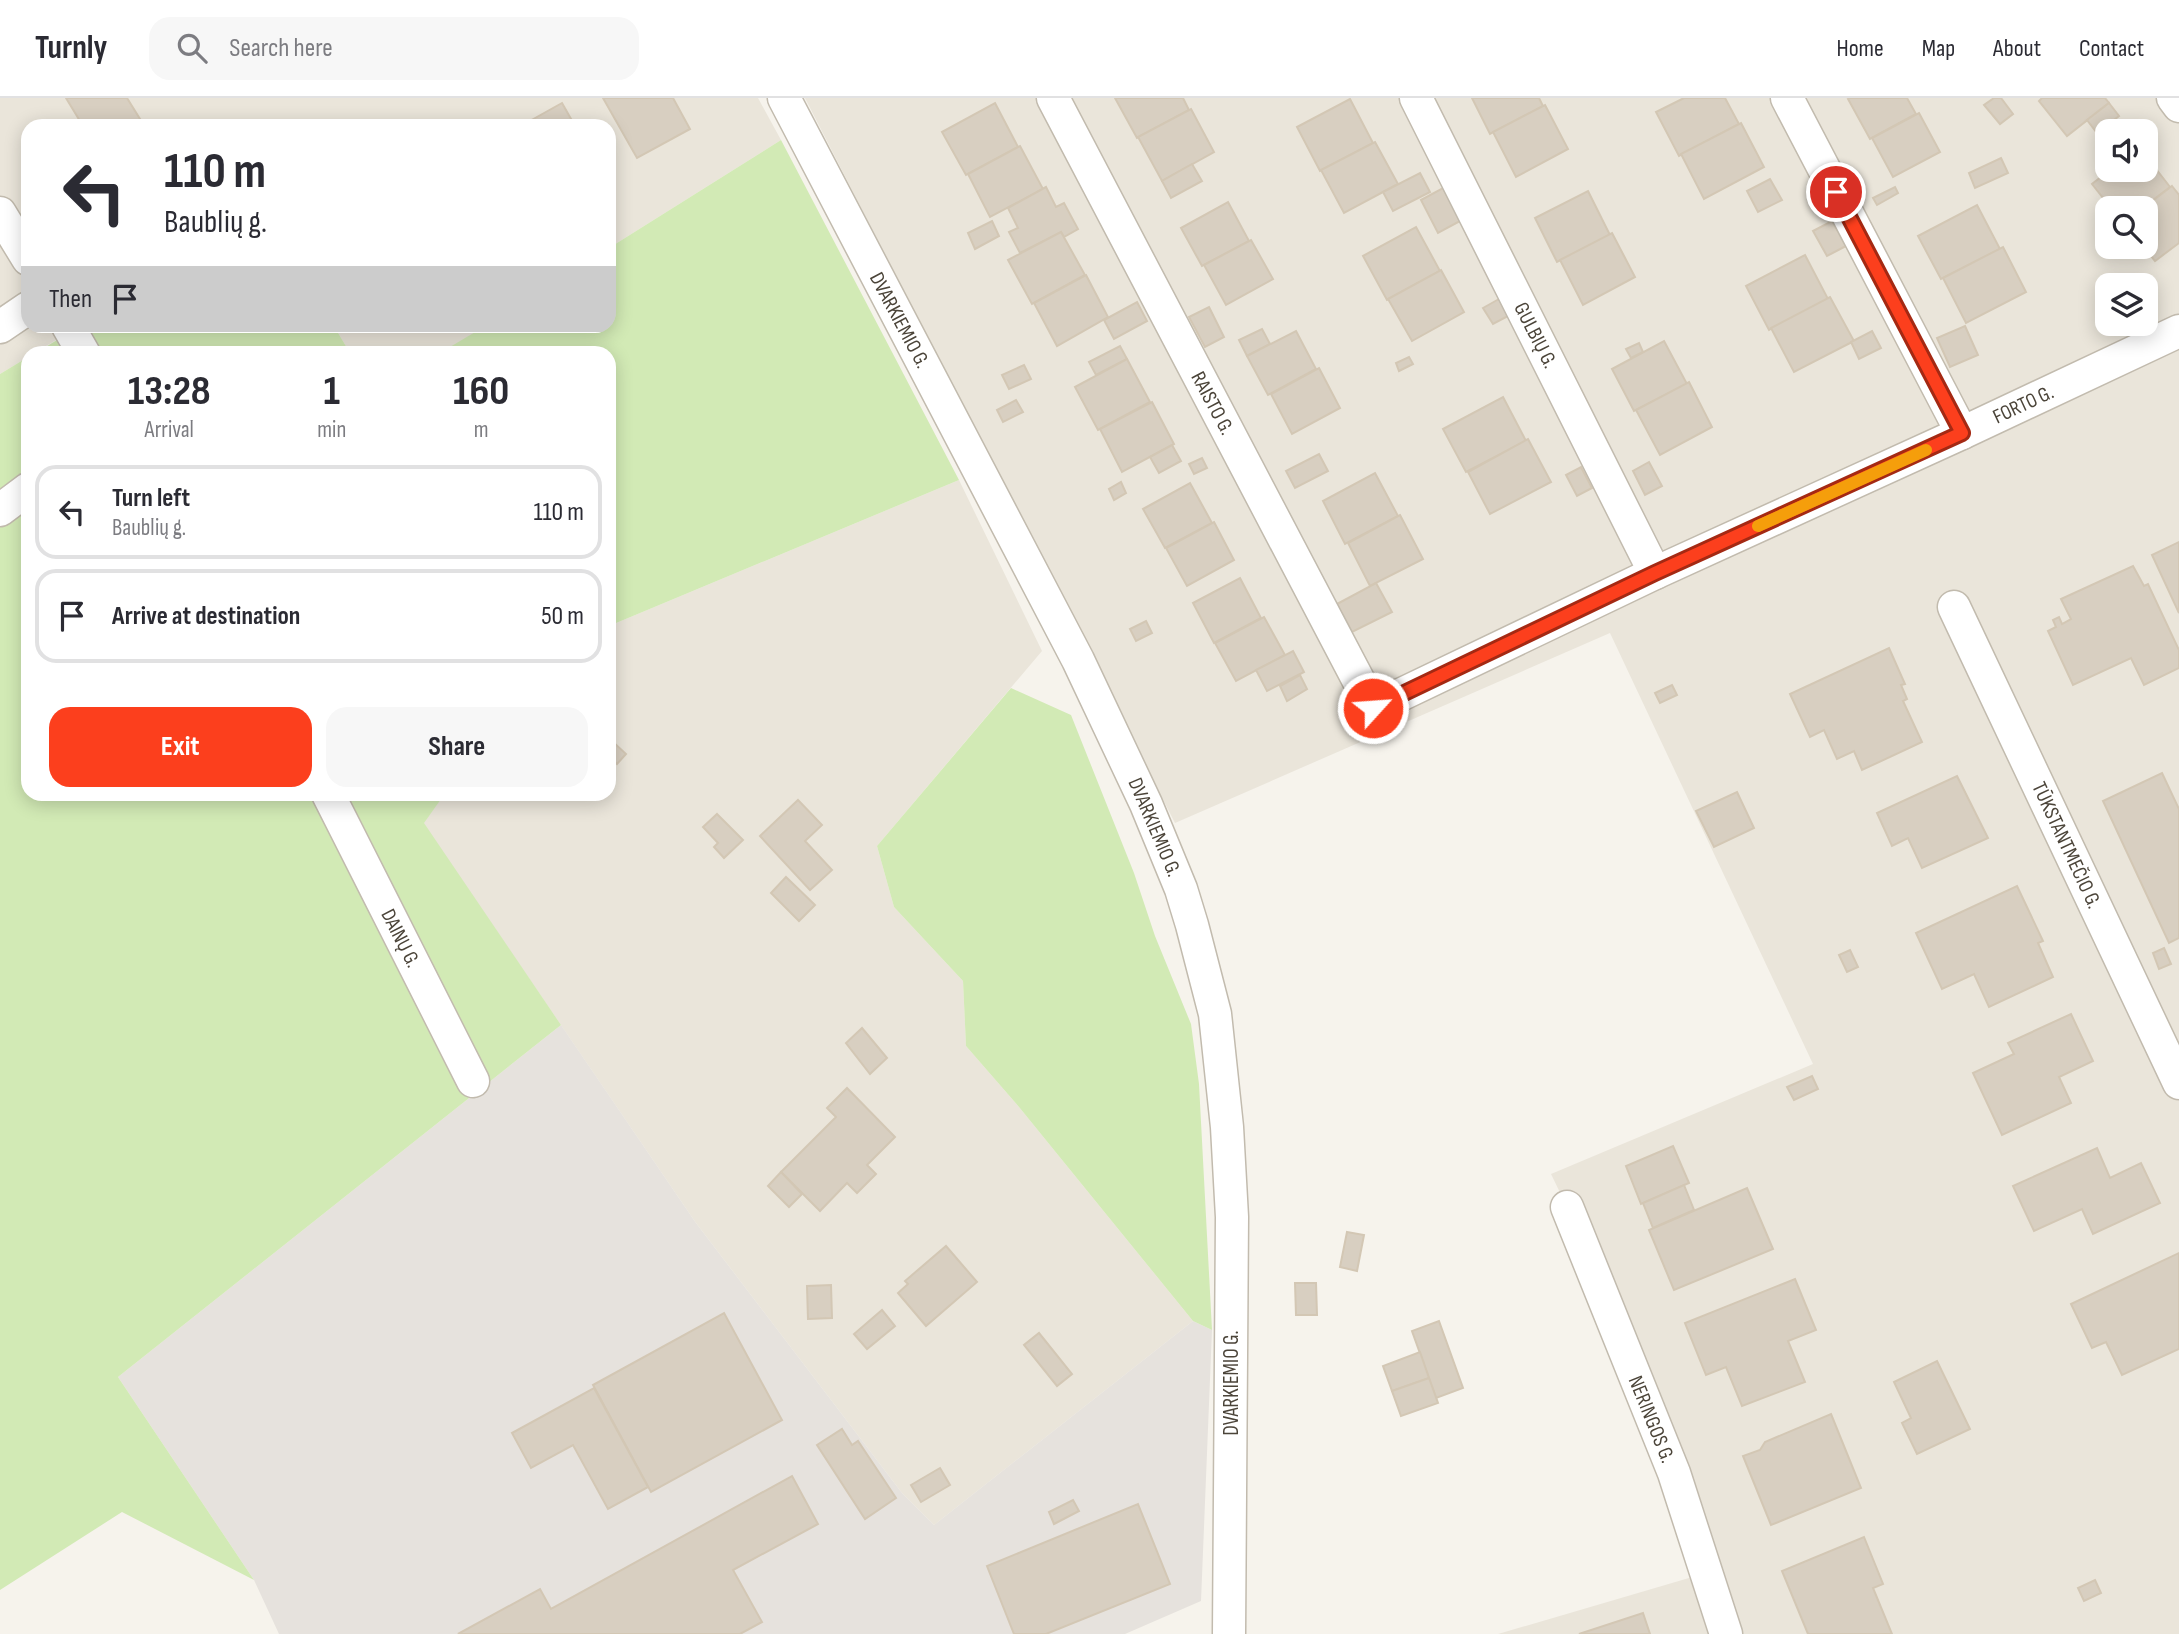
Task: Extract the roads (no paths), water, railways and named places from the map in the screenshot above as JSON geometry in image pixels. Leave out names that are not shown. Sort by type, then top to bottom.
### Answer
[{"type":"street","name":"DVARKIEMIO G.","points":[[784,98],[1078,660],[1146,804],[1188,913],[1215,1014],[1227,1127],[1232,1217],[1229,1634]]},
{"type":"street","name":"RAISTO G.","points":[[1053,98],[1373,708]]},
{"type":"street","name":"GULBIŲ G.","points":[[1416,98],[1655,573]]},
{"type":"street","points":[[1787,98],[1962,433]]},
{"type":"street","points":[[2173,98],[2179,106]]},
{"type":"street","points":[[0,213],[21,248]]},
{"type":"street","points":[[0,327],[21,313]]},
{"type":"street","name":"FORTO G.","points":[[1373,708],[1655,573],[2179,331]]},
{"type":"street","points":[[0,510],[21,494]]},
{"type":"street","name":"TŪKSTANTMEČIO G.","points":[[1954,607],[2179,1083]]},
{"type":"street","name":"DAINŲ G.","points":[[332,801],[473,1081]]},
{"type":"street","name":"NERINGOS G.","points":[[1567,1207],[1674,1473],[1726,1634]]}]
